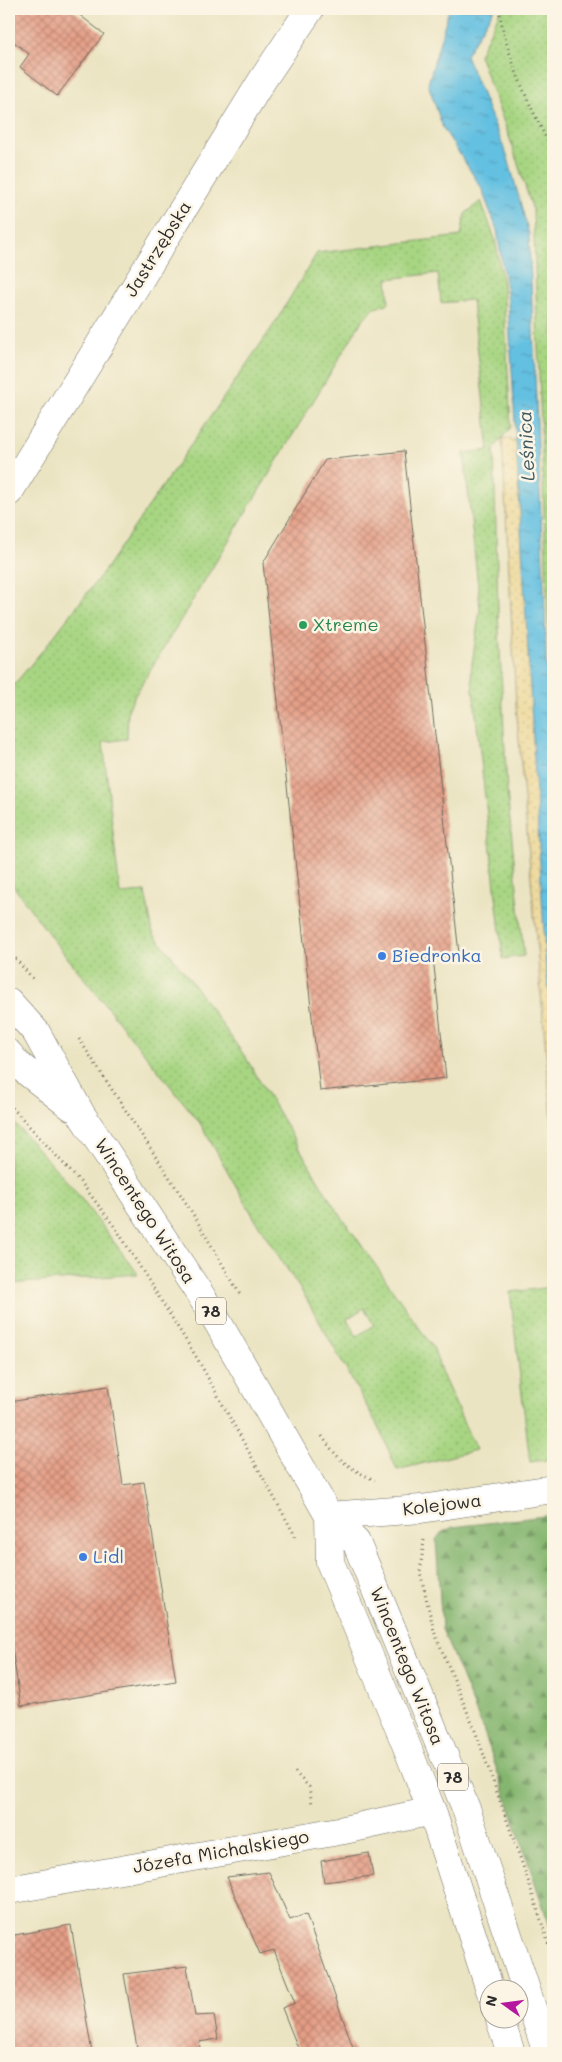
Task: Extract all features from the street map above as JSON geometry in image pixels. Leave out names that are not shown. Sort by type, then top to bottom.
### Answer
[{"type":"main road","name":"Jastrzębska","points":[[9,492],[258,87],[310,9]]},
{"type":"main road","name":"Wincentego Witosa","points":[[9,1002],[36,1032],[81,1114],[213,1314],[329,1516],[356,1542],[467,1811],[547,2053]]},
{"type":"main road","name":"Wincentego Witosa","points":[[9,1054],[17,1064],[81,1114]]},
{"type":"main road","name":"Kolejowa","points":[[329,1516],[421,1509],[550,1489]]},
{"type":"main road","name":"Wincentego Witosa","points":[[329,1516],[330,1562],[432,1811],[487,1980]]},
{"type":"main road","name":"Józefa Michalskiego","points":[[9,1890],[335,1832],[432,1811]]},
{"type":"main road","points":[[503,2030],[511,2053]]},
{"type":"path","points":[[499,9],[502,32],[511,60],[553,152]]},
{"type":"path","points":[[9,951],[34,981]]},
{"type":"path","points":[[76,1036],[190,1210],[243,1299]]},
{"type":"path","points":[[9,1104],[83,1185],[117,1230],[197,1358],[299,1543]]},
{"type":"path","points":[[317,1428],[333,1453],[347,1467],[379,1482]]},
{"type":"path","points":[[424,1536],[420,1572],[434,1631],[476,1732],[553,1958]]},
{"type":"path","points":[[295,1772],[309,1787],[312,1805]]},
{"type":"green space","points":[[501,9],[553,9],[553,753],[533,211],[510,139],[479,55]]},
{"type":"green space","points":[[481,201],[495,239],[503,284],[511,427],[494,448],[498,610],[507,791],[524,956],[503,959],[471,671],[480,609],[464,453],[489,450],[472,300],[441,303],[438,273],[387,279],[389,303],[375,308],[363,319],[134,697],[128,710],[127,739],[103,742],[120,894],[145,892],[153,933],[184,971],[246,1058],[332,1203],[434,1349],[442,1374],[476,1450],[397,1470],[379,1428],[306,1298],[256,1221],[200,1123],[51,937],[9,880],[9,691],[104,571],[273,326],[317,253],[461,236],[465,214]],"holes":[[[364,1308],[374,1325],[357,1336],[347,1319]]]},
{"type":"green space","points":[[9,1117],[73,1188],[138,1274],[9,1284]]},
{"type":"green space","points":[[553,1287],[553,1459],[530,1462],[510,1292]]},
{"type":"green space","points":[[553,1515],[553,1936],[483,1729],[442,1629],[436,1540],[441,1533],[453,1527]]},
{"type":"sand","points":[[502,438],[517,441],[553,1011],[553,1132],[516,705]]},
{"type":"water","name":"Leśnica","points":[[449,9],[494,9],[466,55],[508,158],[529,234],[545,611],[548,747],[553,804],[553,1019],[546,969],[508,300],[497,230],[481,187],[443,128],[428,84]]},
{"type":"building","points":[[9,9],[72,9],[104,34],[57,96],[20,67],[29,54],[9,38]]},
{"type":"building","points":[[404,451],[459,954],[433,957],[446,1078],[320,1091],[263,563],[325,460]]},
{"type":"building","name":"Lidl","points":[[108,1386],[123,1485],[144,1482],[176,1681],[21,1706],[9,1629],[9,1402]]},
{"type":"building","points":[[369,1853],[373,1876],[324,1882],[321,1861]]},
{"type":"building","points":[[269,1872],[290,1920],[306,1914],[355,2053],[300,2053],[282,2008],[295,2003],[274,1950],[260,1954],[227,1877]]},
{"type":"building","points":[[71,1925],[92,2053],[9,2053],[9,1936]]},
{"type":"building","points":[[187,1966],[195,2016],[214,2015],[218,2039],[199,2042],[201,2053],[138,2053],[124,1974]]},
{"type":"place","name":"Xtreme","points":[[303,625]]},
{"type":"place","name":"Biedronka","points":[[382,956]]},
{"type":"place","name":"Lidl","points":[[83,1557]]}]
